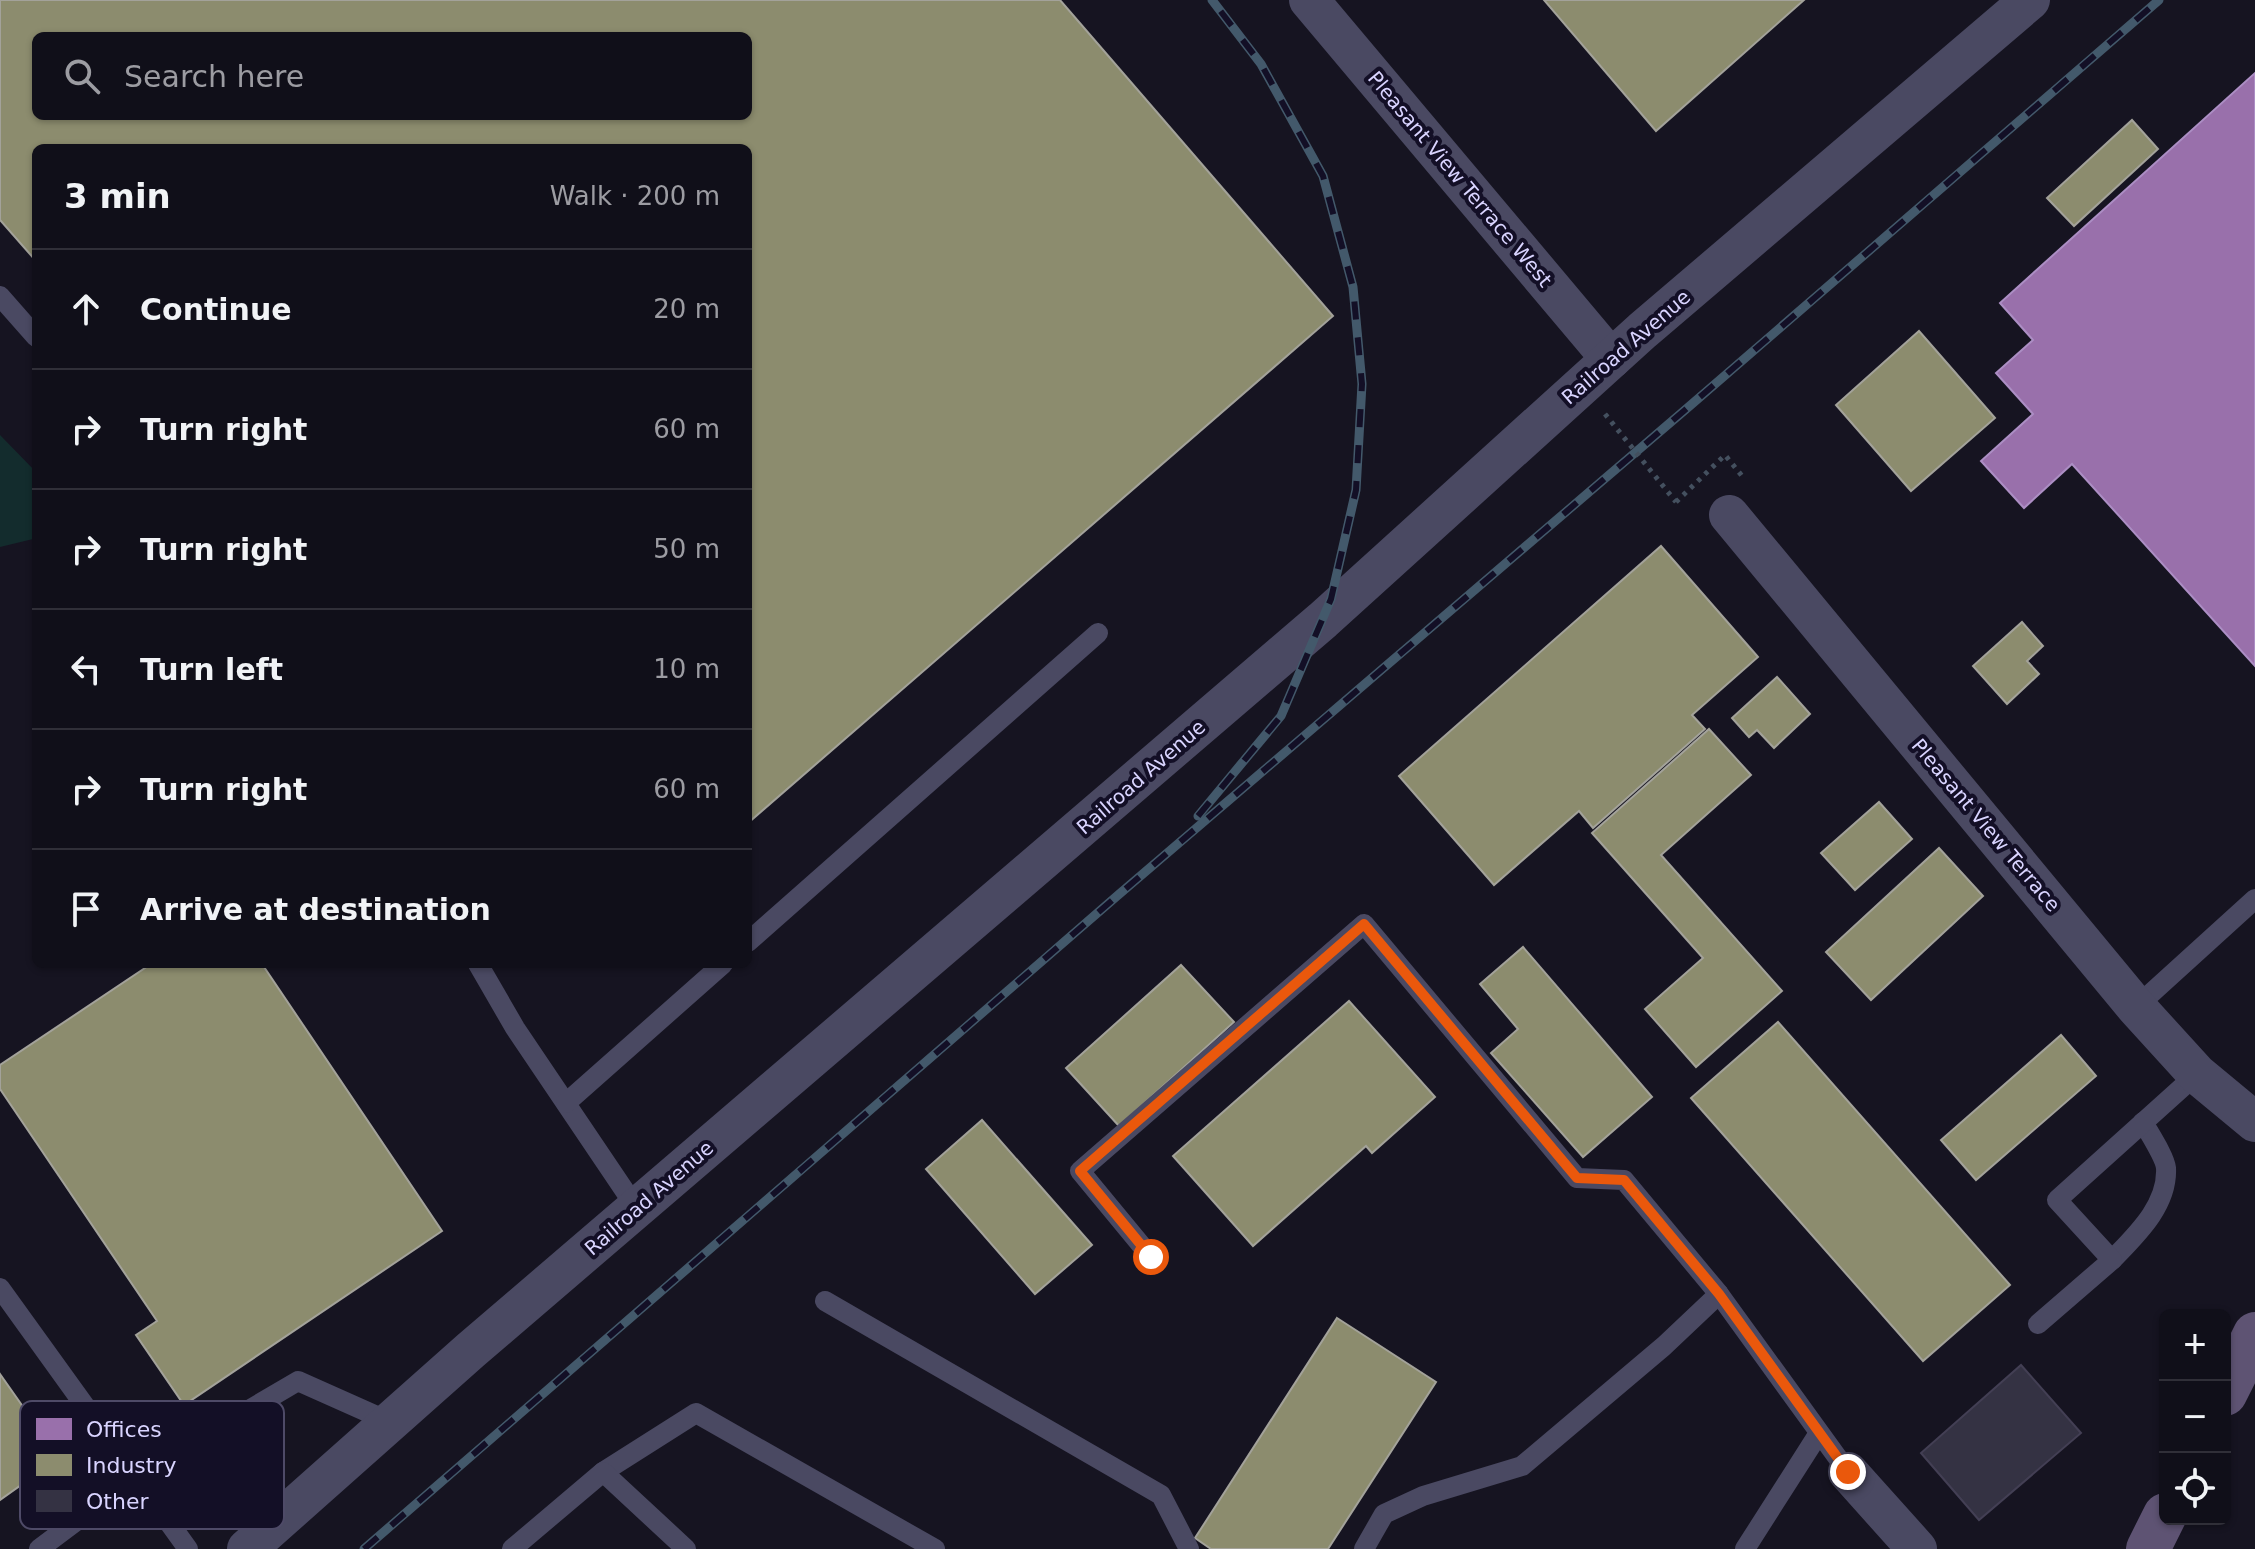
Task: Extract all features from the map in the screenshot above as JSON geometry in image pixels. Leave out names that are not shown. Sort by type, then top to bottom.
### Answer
[{"type":"main road","points":[[2231,1382],[2255,1334]]},
{"type":"main road","points":[[2148,1549],[2160,1525]]},
{"type":"street","name":"Pleasant View Terrace West","points":[[1309,0],[1611,359]]},
{"type":"street","name":"Railroad Avenue","points":[[284,1516],[1323,620],[1611,359],[2030,0]]},
{"type":"street","name":"Pleasant View Terrace","points":[[1729,515],[2136,1007],[2197,1074],[2255,1122]]},
{"type":"street","points":[[1848,1472],[1917,1549]]},
{"type":"street","name":"Railroad Avenue","points":[[247,1549],[270,1529]]},
{"type":"lane","points":[[0,296],[32,332]]},
{"type":"lane","points":[[752,938],[1098,633]]},
{"type":"lane","points":[[2136,1007],[2255,899]]},
{"type":"lane","points":[[1151,1257],[1080,1171],[1364,924],[1577,1178],[1624,1180],[1719,1294],[1848,1472]]},
{"type":"lane","points":[[480,968],[515,1028],[637,1209]]},
{"type":"lane","points":[[566,1103],[718,968]]},
{"type":"lane","points":[[2112,1260],[2057,1200],[2197,1074]]},
{"type":"lane","points":[[2038,1324],[2112,1260],[2144,1227],[2160,1199],[2166,1167],[2143,1122]]},
{"type":"lane","points":[[0,1288],[81,1401]]},
{"type":"lane","points":[[1364,1549],[1384,1514],[1423,1496],[1522,1466],[1664,1346],[1719,1294]]},
{"type":"lane","points":[[825,1301],[1161,1495],[1189,1549]]},
{"type":"lane","points":[[264,1401],[298,1381],[390,1422]]},
{"type":"lane","points":[[512,1549],[603,1472],[696,1413],[935,1549]]},
{"type":"lane","points":[[1745,1549],[1819,1433]]},
{"type":"lane","points":[[603,1472],[686,1549]]},
{"type":"lane","points":[[39,1549],[66,1529]]},
{"type":"lane","points":[[173,1529],[188,1549]]},
{"type":"path","points":[[1605,414],[1676,502],[1725,455]]},
{"type":"green space","points":[[0,435],[32,468],[32,539],[0,547]]},
{"type":"building: Offices","points":[[2255,73],[2255,666],[2072,464],[2024,508],[1981,461],[2033,414],[1996,373],[2033,340],[2000,303]]},
{"type":"building: Industry","points":[[0,0],[1060,0],[1333,316],[752,820],[752,144],[32,144],[32,256],[0,220]]},
{"type":"building: Industry","points":[[1544,0],[1804,0],[1656,131]]},
{"type":"building: Industry","points":[[2132,120],[2158,149],[2074,226],[2047,198]]},
{"type":"building: Industry","points":[[1919,331],[1995,418],[1911,491],[1836,405]]},
{"type":"building: Industry","points":[[1661,546],[1758,657],[1692,715],[1705,729],[1593,828],[1579,811],[1494,885],[1399,776]]},
{"type":"building: Industry","points":[[2022,622],[2043,646],[2027,661],[2039,674],[2007,704],[1973,666]]},
{"type":"building: Industry","points":[[1777,677],[1810,714],[1774,748],[1757,730],[1749,737],[1732,718]]},
{"type":"building: Industry","points":[[1709,729],[1751,775],[1661,855],[1782,991],[1696,1067],[1645,1009],[1703,958],[1592,833]]},
{"type":"building: Industry","points":[[1879,802],[1912,839],[1855,890],[1821,853]]},
{"type":"building: Industry","points":[[1939,848],[1983,896],[1871,1000],[1826,952]]},
{"type":"building: Industry","points":[[1523,947],[1652,1097],[1583,1157],[1491,1053],[1518,1029],[1480,984]]},
{"type":"building: Industry","points":[[1181,965],[1234,1022],[1119,1126],[1066,1068]]},
{"type":"building: Industry","points":[[145,968],[265,968],[442,1231],[190,1401],[181,1401],[136,1335],[157,1321],[0,1089],[0,1065]]},
{"type":"building: Industry","points":[[1349,1001],[1435,1097],[1372,1153],[1366,1146],[1253,1246],[1173,1156]]},
{"type":"building: Industry","points":[[1778,1022],[2010,1285],[1923,1361],[1691,1098]]},
{"type":"building: Industry","points":[[2061,1035],[2096,1076],[1976,1180],[1941,1140]]},
{"type":"building: Industry","points":[[982,1120],[1092,1245],[1035,1294],[926,1169]]},
{"type":"building: Industry","points":[[1337,1318],[1436,1382],[1328,1549],[1211,1549],[1195,1538]]},
{"type":"building: Industry","points":[[0,1374],[20,1402],[20,1486],[0,1500]]},
{"type":"building: Other","points":[[2021,1365],[2081,1433],[1979,1520],[1921,1453]]},
{"type":"railway","points":[[1198,816],[1281,716],[1331,599],[1356,490],[1362,384],[1353,287],[1323,176],[1261,64],[1212,0]]},
{"type":"railway","points":[[364,1549],[1117,896],[2159,0]]},
{"type":"route","points":[[1151,1257],[1080,1171],[1364,924],[1577,1178],[1624,1180],[1719,1294],[1848,1472]]}]
